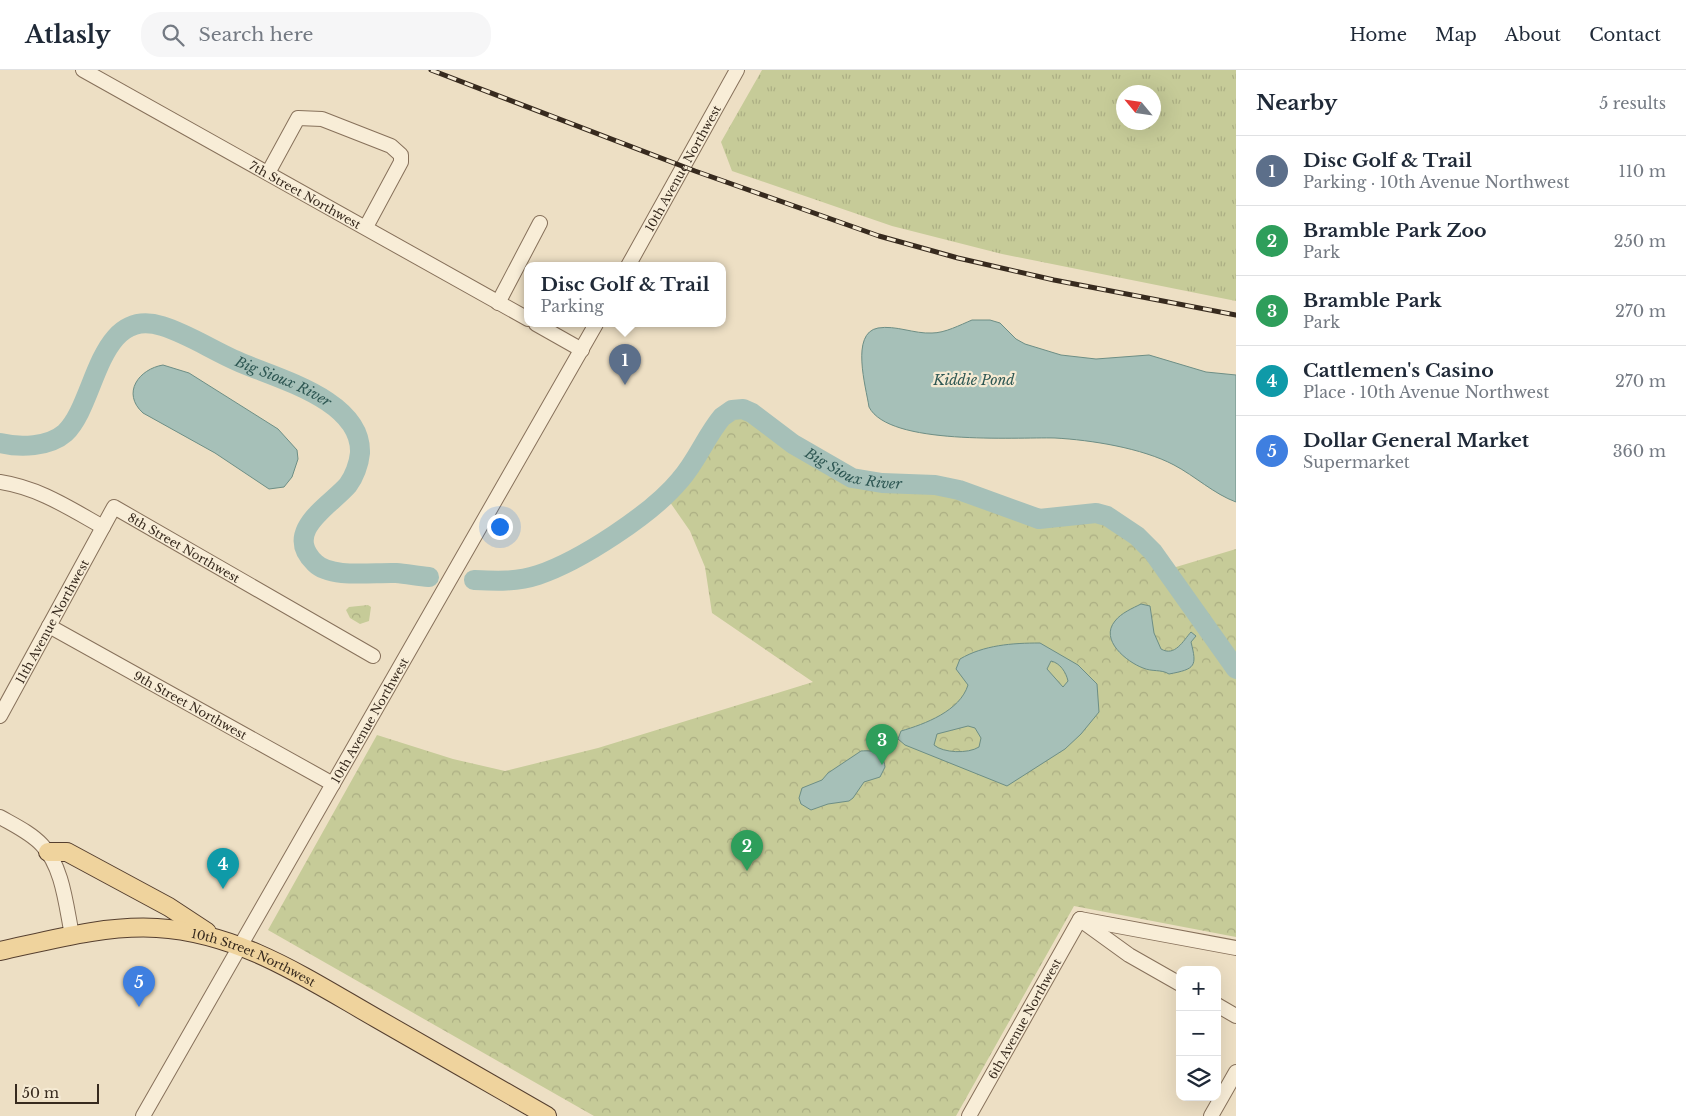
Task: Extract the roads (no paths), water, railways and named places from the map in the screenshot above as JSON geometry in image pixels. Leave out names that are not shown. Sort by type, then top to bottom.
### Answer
[{"type":"main road","points":[[48,852],[67,852],[169,906],[216,938]]},
{"type":"main road","name":"10th Street Northwest","points":[[0,951],[72,935],[112,930],[156,928],[216,938],[240,945],[289,969],[547,1116]]},
{"type":"street","name":"7th Street Northwest","points":[[84,70],[524,317]]},
{"type":"street","name":"10th Avenue Northwest","points":[[630,262],[737,70]]},
{"type":"street","points":[[268,173],[298,118],[322,119],[391,146],[401,155],[401,162],[366,227]]},
{"type":"street","points":[[498,303],[540,223]]},
{"type":"street","points":[[541,327],[582,350]]},
{"type":"street","name":"10th Avenue Northwest","points":[[142,1116],[594,327]]},
{"type":"street","points":[[0,482],[22,485],[39,491],[103,527]]},
{"type":"street","name":"8th Street Northwest","points":[[103,527],[114,507],[372,656]]},
{"type":"street","name":"11th Avenue Northwest","points":[[0,716],[103,527]]},
{"type":"street","name":"9th Street Northwest","points":[[49,626],[333,784]]},
{"type":"street","points":[[0,817],[32,836],[48,852],[62,889],[72,935]]},
{"type":"street","points":[[1080,919],[1236,948]]},
{"type":"street","points":[[1080,919],[1129,956],[1176,982]]},
{"type":"street","name":"6th Avenue Northwest","points":[[972,1115],[1080,919]]},
{"type":"street","points":[[1221,1007],[1236,1016]]},
{"type":"street","points":[[1211,1116],[1236,1072]]},
{"type":"water","name":"Kiddie Pond","points":[[972,320],[990,320],[1000,323],[1016,339],[1025,344],[1061,355],[1096,359],[1149,355],[1206,372],[1236,375],[1236,502],[1228,499],[1174,465],[1132,450],[1069,439],[954,437],[926,434],[901,428],[881,419],[869,407],[863,375],[862,350],[864,340],[869,332],[885,327],[937,333]]},
{"type":"water","points":[[163,365],[189,373],[278,429],[297,450],[298,459],[292,477],[284,487],[269,489],[215,453],[143,413],[133,398],[133,390],[140,377],[147,371]]},
{"type":"water","points":[[1141,604],[1150,606],[1154,633],[1161,649],[1166,651],[1175,650],[1191,632],[1196,636],[1191,642],[1194,661],[1189,668],[1169,674],[1146,669],[1130,661],[1117,649],[1110,636],[1111,628],[1120,616]]},
{"type":"water","points":[[1040,643],[1078,665],[1097,684],[1099,712],[1081,734],[1065,749],[1007,786],[905,745],[898,739],[901,731],[931,720],[958,702],[968,685],[956,669],[960,659],[988,648],[1009,644]],"holes":[[[1051,661],[1060,666],[1066,674],[1068,681],[1063,687],[1047,669]],[[968,726],[975,728],[981,738],[979,747],[969,751],[956,752],[943,750],[934,745],[937,734]]]},
{"type":"water","points":[[861,751],[870,751],[880,755],[885,767],[880,777],[864,782],[849,801],[828,804],[811,810],[801,804],[799,798],[802,788],[822,780],[828,773]]},
{"type":"waterway","name":"Big Sioux River","points":[[0,443],[16,446],[43,444],[65,433],[76,419],[101,361],[111,343],[124,330],[140,324],[162,326],[181,333],[237,361],[293,383],[332,405],[347,418],[357,434],[360,453],[359,462],[348,485],[321,510],[306,530],[304,540],[306,551],[315,563],[322,568],[342,573],[396,573],[429,577]]},
{"type":"waterway","name":"Big Sioux River","points":[[474,580],[514,580],[538,575],[594,548],[634,521],[668,493],[691,465],[722,417],[732,410],[743,409],[752,413],[793,444],[852,478],[882,483],[935,485],[959,490],[1039,519],[1096,513],[1107,516],[1137,536],[1153,552],[1236,669]]},
{"type":"railway","points":[[431,70],[695,171],[879,236],[958,258],[1054,280],[1236,315]]},
{"type":"place","name":"Disc Golf & Trail","points":[[625,385]]},
{"type":"place","name":"Bramble Park","points":[[882,765]]},
{"type":"place","name":"Bramble Park Zoo","points":[[747,871]]},
{"type":"place","name":"Cattlemen's Casino","points":[[223,889]]},
{"type":"place","name":"Dollar General Market","points":[[139,1007]]}]
